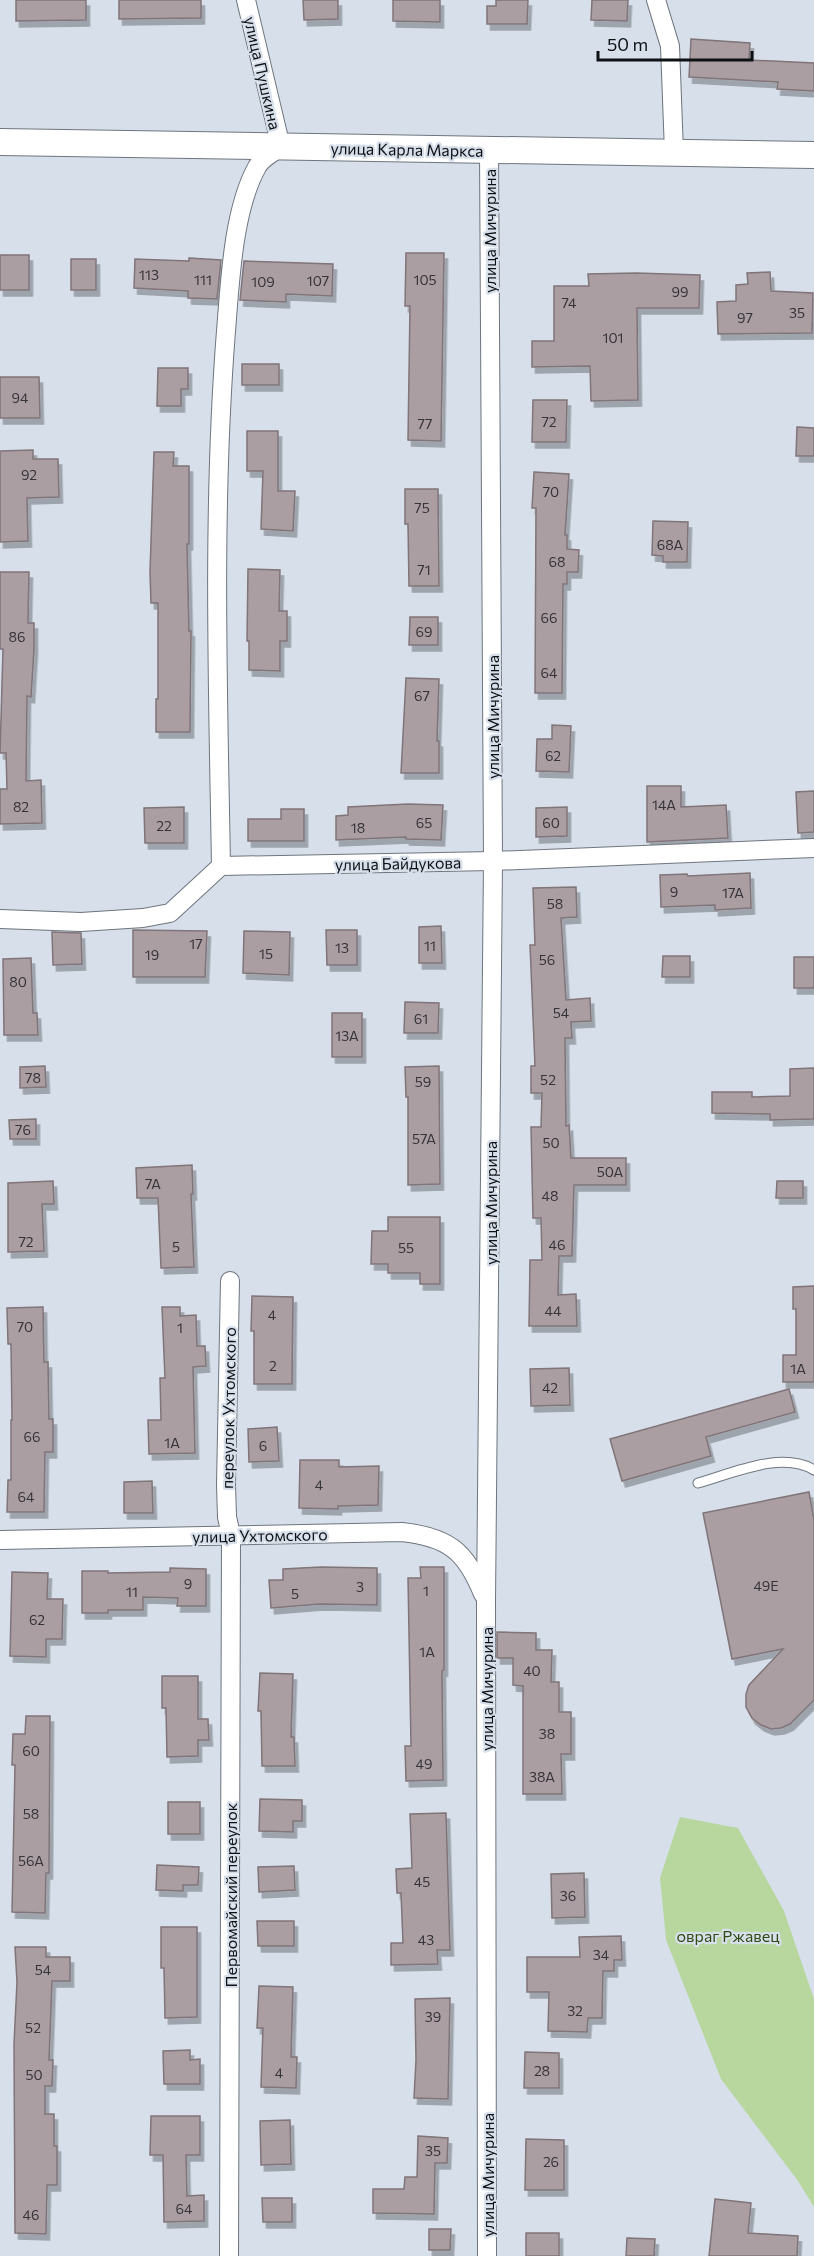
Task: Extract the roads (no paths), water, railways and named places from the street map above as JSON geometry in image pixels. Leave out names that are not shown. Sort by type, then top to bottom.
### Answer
[{"type":"main road","name":"улица Карла Маркса","points":[[0,142],[814,154]]},
{"type":"street","name":"улица Пушкина","points":[[246,0],[281,147]]},
{"type":"street","points":[[656,0],[670,46],[674,152]]},
{"type":"street","points":[[0,919],[81,922],[143,918],[170,913],[221,866],[216,562],[220,412],[225,346],[234,252],[243,204],[257,165],[281,147]]},
{"type":"street","name":"улица Мичурина","points":[[487,2256],[486,1601],[493,861],[489,150]]},
{"type":"street","name":"улица Байдукова","points":[[221,866],[493,861],[814,848]]},
{"type":"street","name":"переулок Ухтомского","points":[[230,1281],[226,1485],[227,1517],[231,1535]]},
{"type":"street","name":"улица Ухтомского","points":[[0,1540],[402,1532],[424,1534],[444,1543],[463,1556],[476,1576],[486,1601]]},
{"type":"street","name":"Первомайский переулок","points":[[229,2256],[231,1535]]},
{"type":"lane","points":[[698,1484],[780,1460],[808,1466],[814,1470]]},
{"type":"park label","name":"овраг Ржавец","points":[[728,1935]]}]
